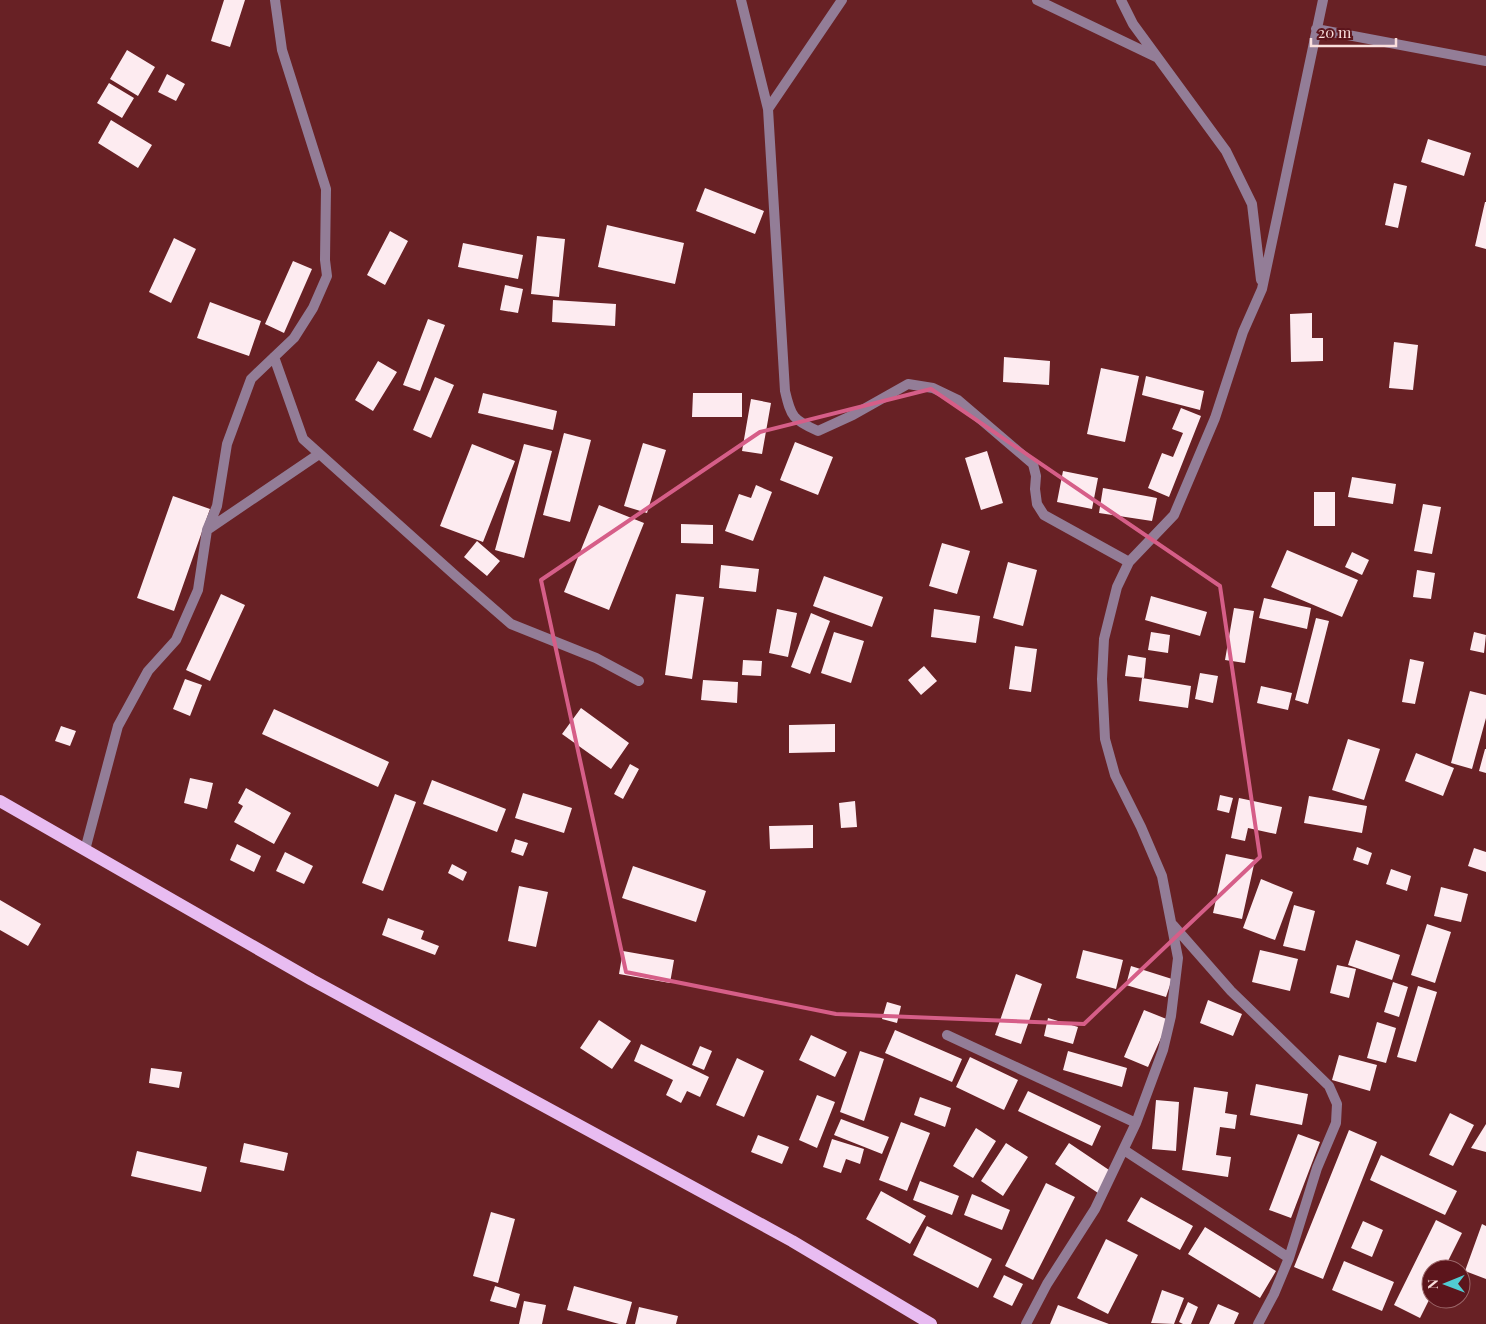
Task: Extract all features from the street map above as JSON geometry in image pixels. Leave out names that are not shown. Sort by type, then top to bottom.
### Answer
[{"type":"main road","points":[[0,801],[312,980],[792,1241],[932,1324]]},
{"type":"street","points":[[85,850],[118,726],[148,671],[176,640],[198,590],[207,530],[217,506],[227,444],[251,379],[294,338],[313,308],[327,276],[326,190],[282,50],[275,0]]},
{"type":"street","points":[[741,0],[768,109],[785,391],[790,413],[802,424],[818,431],[853,415],[908,384],[933,388],[958,400],[1033,464],[1036,476],[1034,489],[1037,504],[1044,515],[1129,562]]},
{"type":"street","points":[[768,109],[842,0]]},
{"type":"street","points":[[1037,0],[1157,57]]},
{"type":"street","points":[[1121,0],[1133,24],[1226,151],[1252,204],[1262,289]]},
{"type":"street","points":[[1026,1324],[1047,1284],[1095,1209],[1124,1150],[1163,1050],[1171,1016],[1178,958],[1162,876],[1141,827],[1115,775],[1105,739],[1102,679],[1104,639],[1117,588],[1129,562],[1174,515],[1215,418],[1243,332],[1262,289],[1323,0]]},
{"type":"street","points":[[1316,29],[1486,60]]},
{"type":"street","points":[[274,357],[303,438],[511,624],[596,658],[639,681]]},
{"type":"street","points":[[207,530],[320,454]]},
{"type":"street","points":[[1172,925],[1231,991],[1329,1086],[1337,1104],[1336,1124],[1317,1168],[1289,1258],[1274,1294],[1258,1324]]},
{"type":"street","points":[[947,1035],[1136,1123]]},
{"type":"street","points":[[1124,1150],[1289,1258]]},
{"type":"highlighted area","points":[[931,389],[1220,586],[1260,857],[1084,1024],[836,1014],[626,972],[541,580],[760,432]]},
{"type":"building","points":[[224,0],[245,0],[230,47],[211,41]]},
{"type":"building","points":[[127,50],[155,67],[138,96],[110,79]]},
{"type":"building","points":[[167,74],[185,84],[176,101],[158,92]]},
{"type":"building","points":[[109,83],[134,98],[122,118],[97,103]]},
{"type":"building","points":[[111,120],[152,145],[138,168],[98,143]]},
{"type":"building","points":[[1428,139],[1471,153],[1464,176],[1421,162]]},
{"type":"building","points":[[1394,183],[1407,186],[1398,228],[1385,225]]},
{"type":"building","points":[[705,188],[764,211],[755,234],[696,211]]},
{"type":"building","points":[[1486,202],[1486,249],[1475,246]]},
{"type":"building","points":[[607,225],[684,243],[675,284],[598,267]]},
{"type":"building","points":[[390,231],[408,241],[385,285],[367,275]]},
{"type":"building","points":[[537,236],[565,239],[559,297],[531,294]]},
{"type":"building","points":[[174,238],[196,249],[171,303],[149,292]]},
{"type":"building","points":[[463,243],[523,255],[518,279],[458,267]]},
{"type":"building","points":[[293,261],[312,269],[284,333],[265,324]]},
{"type":"building","points":[[505,285],[523,289],[518,313],[500,310]]},
{"type":"building","points":[[553,300],[616,304],[615,326],[552,322]]},
{"type":"building","points":[[210,302],[261,321],[249,356],[197,338]]},
{"type":"building","points":[[1312,313],[1312,338],[1323,338],[1323,361],[1291,362],[1290,314]]},
{"type":"building","points":[[428,319],[445,325],[420,391],[403,385]]},
{"type":"building","points":[[1394,342],[1418,345],[1413,390],[1389,388]]},
{"type":"building","points":[[1004,357],[1050,361],[1049,385],[1003,382]]},
{"type":"building","points":[[378,361],[397,372],[373,411],[355,400]]},
{"type":"building","points":[[1101,368],[1139,376],[1125,442],[1087,434]]},
{"type":"building","points":[[1146,376],[1204,391],[1200,410],[1142,395]]},
{"type":"building","points":[[435,377],[454,385],[431,438],[413,430]]},
{"type":"building","points":[[483,393],[557,411],[553,430],[478,413]]},
{"type":"building","points":[[693,393],[742,393],[742,417],[692,417]]},
{"type":"building","points":[[751,399],[771,403],[762,454],[742,451]]},
{"type":"building","points":[[1181,408],[1201,416],[1169,497],[1148,488],[1162,453],[1173,457],[1183,433],[1172,429]]},
{"type":"building","points":[[564,433],[591,440],[570,522],[543,515]]},
{"type":"building","points":[[795,442],[833,457],[818,495],[780,480]]},
{"type":"building","points":[[643,443],[666,450],[647,513],[624,506]]},
{"type":"building","points":[[472,444],[515,461],[483,542],[440,526]]},
{"type":"building","points":[[524,444],[552,451],[524,558],[495,550]]},
{"type":"building","points":[[987,451],[1003,503],[981,510],[965,458]]},
{"type":"building","points":[[1063,471],[1098,478],[1092,509],[1057,502]]},
{"type":"building","points":[[1352,477],[1396,484],[1393,504],[1348,497]]},
{"type":"building","points":[[756,485],[772,492],[753,541],[725,531],[739,494],[751,498]]},
{"type":"building","points":[[1103,488],[1157,498],[1152,521],[1099,513]]},
{"type":"building","points":[[1314,492],[1335,492],[1335,526],[1314,526]]},
{"type":"building","points":[[173,496],[210,509],[174,611],[137,598]]},
{"type":"building","points":[[1423,504],[1441,507],[1432,554],[1414,551]]},
{"type":"building","points":[[599,505],[644,523],[609,610],[564,592]]},
{"type":"building","points":[[681,524],[713,525],[713,544],[681,543]]},
{"type":"building","points":[[477,541],[500,561],[487,576],[464,557]]},
{"type":"building","points":[[942,543],[970,551],[957,594],[929,586]]},
{"type":"building","points":[[1287,550],[1358,580],[1342,617],[1271,587]]},
{"type":"building","points":[[1352,552],[1369,560],[1362,575],[1345,567]]},
{"type":"building","points":[[1008,562],[1037,570],[1023,626],[993,618]]},
{"type":"building","points":[[721,565],[759,569],[756,592],[719,588]]},
{"type":"building","points":[[1417,570],[1435,573],[1431,599],[1413,597]]},
{"type":"building","points":[[824,576],[883,597],[872,627],[813,606]]},
{"type":"building","points":[[221,594],[245,605],[210,681],[186,670]]},
{"type":"building","points":[[676,594],[704,597],[692,679],[665,675]]},
{"type":"building","points":[[1151,596],[1207,612],[1200,636],[1145,620]]},
{"type":"building","points":[[1264,598],[1311,608],[1307,629],[1259,618]]},
{"type":"building","points":[[1234,608],[1254,611],[1245,663],[1225,660]]},
{"type":"building","points":[[777,609],[797,613],[788,657],[769,653]]},
{"type":"building","points":[[934,609],[980,616],[976,643],[931,637]]},
{"type":"building","points":[[811,613],[830,621],[810,674],[791,667]]},
{"type":"building","points":[[1316,618],[1329,621],[1308,704],[1295,700]]},
{"type":"building","points":[[834,632],[864,641],[851,683],[821,673]]},
{"type":"building","points":[[1151,632],[1170,635],[1168,653],[1148,650]]},
{"type":"building","points":[[1474,632],[1486,635],[1484,653],[1470,650]]},
{"type":"building","points":[[1015,646],[1037,649],[1031,692],[1009,689]]},
{"type":"building","points":[[1128,655],[1146,658],[1144,678],[1125,676]]},
{"type":"building","points":[[1410,659],[1424,662],[1415,704],[1402,702]]},
{"type":"building","points":[[743,660],[762,661],[761,676],[742,675]]},
{"type":"building","points":[[924,666],[937,681],[921,695],[908,680]]},
{"type":"building","points":[[1200,673],[1218,676],[1213,703],[1195,699]]},
{"type":"building","points":[[1142,678],[1191,686],[1188,708],[1139,701]]},
{"type":"building","points":[[185,679],[202,685],[190,716],[173,709]]},
{"type":"building","points":[[703,680],[738,682],[737,703],[701,700]]},
{"type":"building","points":[[1261,686],[1292,693],[1288,710],[1257,703]]},
{"type":"building","points":[[1470,691],[1486,695],[1486,718],[1472,769],[1451,763]]},
{"type":"building","points":[[581,708],[629,743],[611,769],[562,734]]},
{"type":"building","points":[[274,709],[389,762],[378,787],[262,734]]},
{"type":"building","points":[[835,724],[835,752],[789,753],[789,725]]},
{"type":"building","points":[[61,726],[76,731],[70,746],[55,741]]},
{"type":"building","points":[[1348,739],[1380,749],[1364,800],[1332,790]]},
{"type":"building","points":[[1486,749],[1486,773],[1479,771]]},
{"type":"building","points":[[1416,753],[1454,768],[1443,796],[1405,781]]},
{"type":"building","points":[[630,764],[639,769],[623,799],[614,794]]},
{"type":"building","points":[[190,778],[213,783],[207,809],[184,803]]},
{"type":"building","points":[[432,780],[506,809],[497,832],[423,804]]},
{"type":"building","points":[[246,788],[291,813],[274,844],[234,822],[243,806],[238,803]]},
{"type":"building","points":[[523,793],[572,808],[564,833],[515,818]]},
{"type":"building","points":[[395,794],[416,802],[383,891],[362,883]]},
{"type":"building","points":[[1220,795],[1233,798],[1229,813],[1217,810]]},
{"type":"building","points":[[1309,796],[1367,806],[1362,833],[1304,823]]},
{"type":"building","points":[[1239,798],[1282,807],[1276,834],[1248,828],[1245,841],[1231,838]]},
{"type":"building","points":[[855,801],[857,827],[841,828],[839,803]]},
{"type":"building","points":[[813,825],[813,848],[770,849],[769,826]]},
{"type":"building","points":[[515,839],[528,843],[523,856],[511,852]]},
{"type":"building","points":[[237,844],[261,856],[254,872],[230,860]]},
{"type":"building","points":[[1357,847],[1372,853],[1368,865],[1353,860]]},
{"type":"building","points":[[1474,848],[1486,852],[1486,872],[1468,866]]},
{"type":"building","points":[[285,852],[313,866],[304,884],[276,871]]},
{"type":"building","points":[[1226,854],[1255,860],[1242,919],[1213,913]]},
{"type":"building","points":[[452,864],[467,872],[463,881],[448,873]]},
{"type":"building","points":[[633,866],[706,891],[696,922],[622,898]]},
{"type":"building","points":[[1391,869],[1411,876],[1407,891],[1386,884]]},
{"type":"building","points":[[1261,879],[1293,892],[1275,940],[1243,928]]},
{"type":"building","points":[[519,886],[548,892],[536,947],[508,941]]},
{"type":"building","points":[[1441,887],[1468,894],[1461,922],[1434,916]]},
{"type":"building","points":[[0,900],[41,924],[28,946],[0,930]]},
{"type":"building","points":[[1294,905],[1315,911],[1305,951],[1283,946]]},
{"type":"building","points":[[388,918],[424,931],[421,939],[439,946],[435,955],[382,935]]},
{"type":"building","points":[[1427,924],[1451,932],[1435,983],[1411,975]]},
{"type":"building","points":[[1356,940],[1400,955],[1392,980],[1348,965]]},
{"type":"building","points":[[1083,950],[1123,960],[1116,989],[1076,978]]},
{"type":"building","points":[[1260,950],[1298,959],[1290,991],[1252,982]]},
{"type":"building","points":[[623,951],[674,960],[670,983],[619,974]]},
{"type":"building","points":[[1337,965],[1356,969],[1349,998],[1330,993]]},
{"type":"building","points":[[1131,966],[1172,979],[1166,997],[1126,985]]},
{"type":"building","points":[[1016,974],[1042,984],[1021,1044],[995,1035]]},
{"type":"building","points":[[1393,982],[1408,987],[1399,1017],[1384,1012]]},
{"type":"building","points":[[1418,986],[1437,992],[1416,1062],[1397,1057]]},
{"type":"building","points":[[1208,1000],[1242,1014],[1233,1036],[1200,1023]]},
{"type":"building","points":[[887,1002],[901,1006],[897,1023],[882,1019]]},
{"type":"building","points":[[1144,1010],[1169,1020],[1148,1067],[1124,1057]]},
{"type":"building","points":[[1048,1018],[1078,1027],[1073,1044],[1044,1036]]},
{"type":"building","points":[[599,1020],[631,1041],[612,1069],[580,1048]]},
{"type":"building","points":[[1377,1022],[1396,1028],[1386,1063],[1367,1058]]},
{"type":"building","points":[[895,1030],[962,1059],[952,1082],[885,1053]]},
{"type":"building","points":[[811,1035],[847,1052],[835,1077],[799,1060]]},
{"type":"building","points":[[641,1044],[709,1077],[700,1097],[687,1091],[681,1103],[666,1095],[673,1080],[634,1061]]},
{"type":"building","points":[[700,1046],[712,1051],[704,1070],[692,1065]]},
{"type":"building","points":[[860,1051],[884,1059],[864,1121],[840,1112]]},
{"type":"building","points":[[1068,1051],[1127,1068],[1122,1087],[1063,1070]]},
{"type":"building","points":[[1339,1055],[1377,1065],[1370,1091],[1332,1080]]},
{"type":"building","points":[[970,1057],[1018,1080],[1004,1110],[956,1087]]},
{"type":"building","points":[[737,1058],[764,1071],[744,1117],[716,1105]]},
{"type":"building","points":[[151,1068],[182,1072],[179,1088],[149,1083]]},
{"type":"building","points":[[1256,1084],[1308,1094],[1302,1125],[1250,1115]]},
{"type":"building","points":[[1194,1087],[1228,1092],[1225,1113],[1237,1115],[1235,1129],[1220,1127],[1216,1155],[1231,1157],[1228,1177],[1182,1170]]},
{"type":"building","points":[[1028,1091],[1101,1126],[1092,1146],[1018,1111]]},
{"type":"building","points":[[817,1095],[835,1102],[817,1148],[799,1140]]},
{"type":"building","points":[[920,1097],[951,1108],[945,1127],[914,1115]]},
{"type":"building","points":[[1156,1100],[1179,1102],[1176,1151],[1152,1149]]},
{"type":"building","points":[[1450,1113],[1474,1125],[1453,1166],[1429,1155]]},
{"type":"building","points":[[841,1119],[889,1137],[882,1154],[834,1135]]},
{"type":"building","points":[[901,1122],[930,1133],[907,1191],[879,1180]]},
{"type":"building","points":[[1486,1124],[1486,1152],[1471,1148]]},
{"type":"building","points":[[976,1128],[996,1141],[973,1178],[953,1166]]},
{"type":"building","points":[[1349,1130],[1377,1142],[1323,1279],[1294,1267]]},
{"type":"building","points":[[1298,1134],[1320,1142],[1291,1218],[1269,1210]]},
{"type":"building","points":[[758,1135],[789,1147],[782,1164],[751,1152]]},
{"type":"building","points":[[832,1139],[864,1149],[860,1164],[846,1159],[841,1173],[823,1167]]},
{"type":"building","points":[[244,1143],[288,1153],[284,1171],[240,1162]]},
{"type":"building","points":[[1006,1143],[1028,1157],[1003,1196],[981,1181]]},
{"type":"building","points":[[1069,1143],[1112,1172],[1098,1193],[1055,1164]]},
{"type":"building","points":[[137,1151],[207,1167],[201,1192],[131,1176]]},
{"type":"building","points":[[1381,1155],[1457,1191],[1445,1215],[1370,1180]]},
{"type":"building","points":[[920,1181],[959,1196],[952,1215],[913,1200]]},
{"type":"building","points":[[1046,1183],[1075,1197],[1033,1280],[1005,1266]]},
{"type":"building","points":[[881,1191],[926,1216],[910,1244],[866,1219]]},
{"type":"building","points":[[972,1194],[1010,1210],[1002,1230],[964,1215]]},
{"type":"building","points":[[1141,1197],[1193,1226],[1180,1250],[1127,1221]]},
{"type":"building","points":[[491,1212],[515,1219],[498,1283],[473,1276]]},
{"type":"building","points":[[1436,1220],[1462,1233],[1449,1259],[1421,1259],[1421,1309],[1424,1309],[1420,1318],[1394,1305]]},
{"type":"building","points":[[1363,1221],[1383,1230],[1372,1257],[1351,1248]]},
{"type":"building","points":[[1482,1224],[1486,1226],[1486,1279],[1471,1273],[1471,1259],[1469,1259]]},
{"type":"building","points":[[927,1226],[992,1259],[978,1288],[913,1255]]},
{"type":"building","points":[[1205,1227],[1276,1271],[1260,1298],[1188,1254]]},
{"type":"building","points":[[1106,1239],[1138,1255],[1108,1314],[1077,1298]]},
{"type":"building","points":[[1344,1261],[1394,1282],[1382,1311],[1332,1290]]},
{"type":"building","points":[[1004,1275],[1023,1284],[1012,1306],[993,1297]]},
{"type":"building","points":[[495,1286],[520,1294],[516,1308],[490,1301]]},
{"type":"building","points":[[574,1286],[632,1302],[626,1324],[619,1324],[567,1310]]},
{"type":"building","points":[[1162,1290],[1184,1298],[1174,1324],[1151,1323]]},
{"type":"building","points":[[524,1301],[546,1305],[542,1324],[519,1324]]},
{"type":"building","points":[[1188,1302],[1198,1307],[1191,1324],[1183,1324],[1179,1322]]},
{"type":"building","points":[[1218,1304],[1239,1313],[1234,1324],[1209,1324]]},
{"type":"building","points":[[1058,1305],[1109,1324],[1050,1324]]},
{"type":"building","points":[[639,1307],[678,1316],[676,1324],[635,1324]]}]
